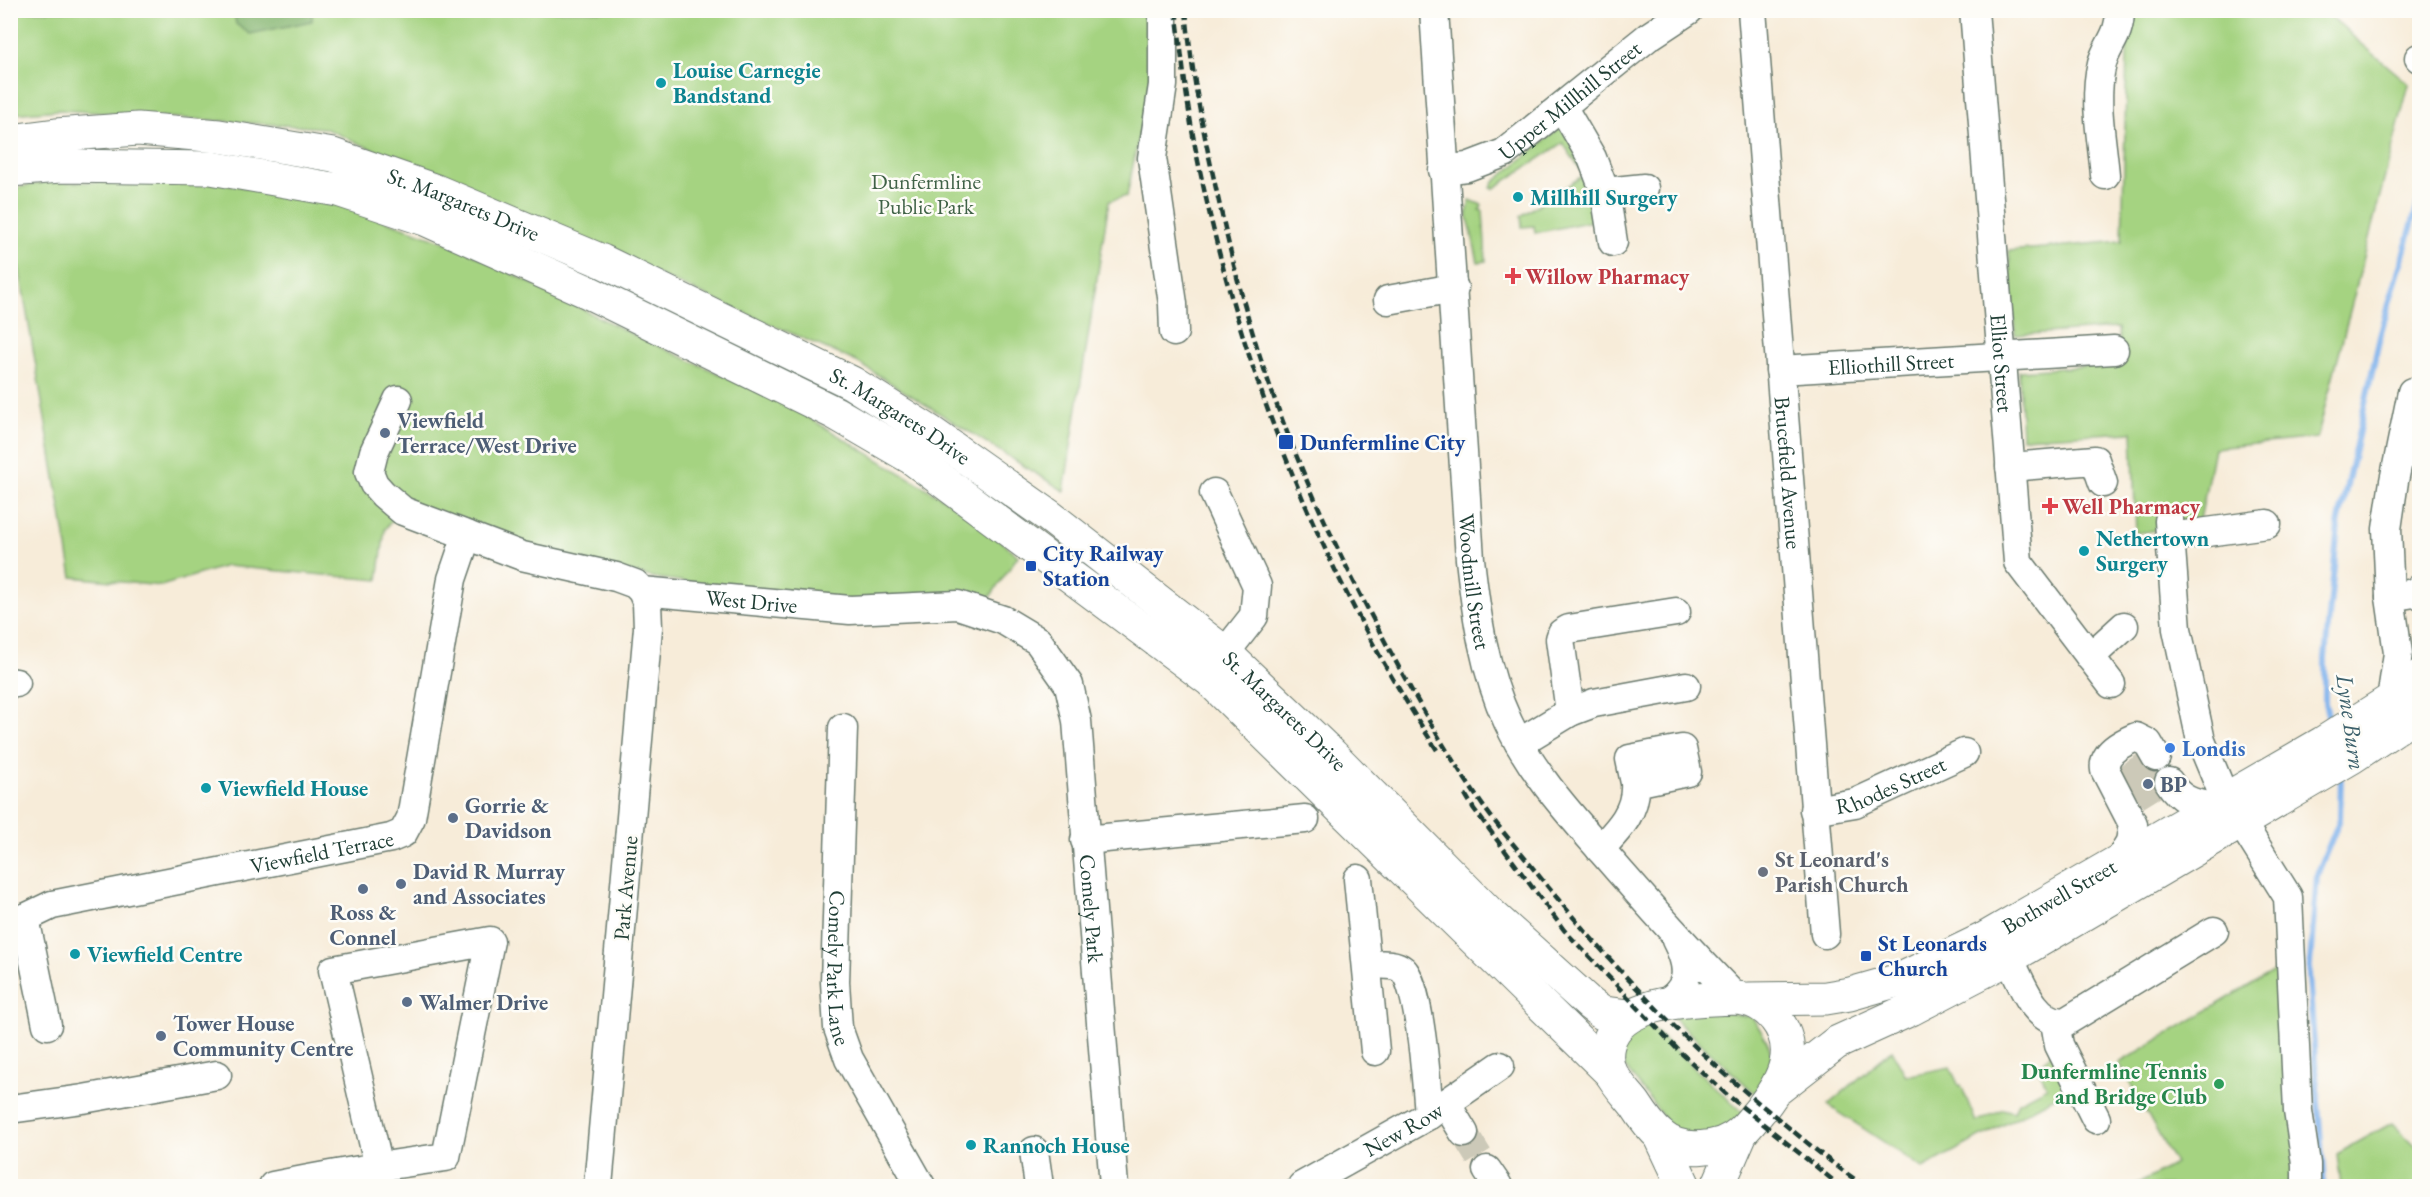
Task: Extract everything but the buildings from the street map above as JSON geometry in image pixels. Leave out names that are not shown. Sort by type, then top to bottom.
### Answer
[{"type":"main road","name":"St. Margarets Drive","points":[[10,141],[138,129],[219,136],[333,155],[436,190],[612,265],[852,383],[930,432],[1049,516],[1225,653],[1332,755],[1487,911],[1590,1004],[1602,1013],[1627,1016]]},
{"type":"main road","name":"St. Margarets Drive","points":[[10,170],[60,166],[211,168],[338,190],[425,219],[597,296],[835,413],[912,458],[1210,681],[1610,1071]]},
{"type":"main road","name":"Bothwell Street","points":[[1742,998],[1826,998],[1899,980],[1986,938],[2118,862],[2226,809],[2337,750],[2410,718],[2420,676]]},
{"type":"main road","name":"Bothwell Street","points":[[1776,1089],[1840,1041],[1911,1009],[2009,958],[2226,809]]},
{"type":"main road","points":[[1684,1186],[1661,1137],[1610,1071],[1607,1058],[1608,1041],[1618,1023],[1627,1016],[1691,1000],[1742,998],[1773,1015],[1787,1040],[1786,1068],[1776,1089],[1741,1133],[1718,1186]]},
{"type":"main road","points":[[1661,1137],[1675,1144],[1700,1148],[1723,1143],[1741,1133]]},
{"type":"street","points":[[1163,10],[1162,85],[1152,158],[1173,304],[1174,332]]},
{"type":"street","name":"Woodmill Street","points":[[1434,10],[1470,559],[1477,616],[1492,678],[1508,721],[1551,792],[1673,933],[1742,998]]},
{"type":"street","name":"Upper Millhill Street","points":[[1443,170],[1467,167],[1504,153],[1563,108],[1648,37],[1689,10]]},
{"type":"street","name":"Brucefield Avenue","points":[[1752,10],[1814,810],[1826,934]]},
{"type":"street","name":"Elliot Street","points":[[1974,10],[2018,562],[2111,684]]},
{"type":"street","points":[[2105,176],[2098,87],[2103,61],[2116,36],[2120,10]]},
{"type":"street","points":[[1563,108],[1592,158],[1605,192],[1613,242]]},
{"type":"street","points":[[1605,192],[1644,188]]},
{"type":"street","points":[[1388,300],[1454,288]]},
{"type":"street","name":"Elliothill Street","points":[[1780,370],[2114,350]]},
{"type":"street","points":[[2410,718],[2390,597],[2387,529],[2412,392],[2420,394]]},
{"type":"street","name":"West Drive","points":[[398,400],[374,452],[369,472],[374,484],[403,511],[522,556],[616,577],[635,584],[642,591],[850,610],[958,605],[1003,620],[1038,641]]},
{"type":"street","points":[[2010,467],[2096,460],[2103,483]]},
{"type":"street","points":[[1214,493],[1257,586],[1254,616],[1225,653]]},
{"type":"street","points":[[2267,524],[2170,529],[2177,629],[2201,741],[2226,809],[2288,897],[2298,1111],[2306,1164],[2306,1186]]},
{"type":"street","name":"Viewfield Terrace","points":[[18,919],[52,905],[391,838],[403,833],[411,818],[453,579],[467,535]]},
{"type":"street","points":[[2390,597],[2414,593],[2420,588]]},
{"type":"street","name":"Park Avenue","points":[[598,1186],[648,628],[647,603],[642,591]]},
{"type":"street","points":[[1570,711],[1560,639],[1562,633],[1569,628],[1676,612]]},
{"type":"street","points":[[2090,657],[2124,626]]},
{"type":"street","name":"Comely Park","points":[[1038,641],[1069,684],[1077,721],[1114,1186]]},
{"type":"street","points":[[1519,742],[1570,711],[1594,703],[1686,686]]},
{"type":"street","name":"Comely Park Lane","points":[[843,728],[835,982],[838,1028],[849,1059],[921,1186]]},
{"type":"street","points":[[2118,862],[2133,832],[2127,795],[2104,765],[2106,757],[2132,739],[2140,738],[2145,740],[2151,755]]},
{"type":"street","name":"Rhodes Street","points":[[1814,810],[1855,803],[1964,753]]},
{"type":"street","points":[[1600,849],[1617,832],[1631,811],[1636,795],[1635,783]]},
{"type":"street","points":[[2171,789],[2185,800],[2226,809]]},
{"type":"street","points":[[1085,840],[1305,819]]},
{"type":"street","points":[[1358,879],[1375,1051]]},
{"type":"street","points":[[18,919],[47,1025]]},
{"type":"street","points":[[2009,958],[2038,1012],[2055,1022],[2073,1018],[2161,961],[2214,931]]},
{"type":"street","name":"Woodmill Street","points":[[1660,1006],[1668,1002],[1681,989],[1686,974],[1683,954],[1673,933]]},
{"type":"street","points":[[274,1186],[379,1177],[447,1157],[490,941],[333,970],[379,1177]]},
{"type":"street","points":[[1367,964],[1396,964],[1409,976],[1438,1110],[1464,1133]]},
{"type":"street","points":[[2055,1022],[2059,1045],[2096,1119]]},
{"type":"street","name":"New Row","points":[[1302,1186],[1438,1110],[1500,1066]]},
{"type":"street","points":[[10,1109],[83,1099],[217,1075]]},
{"type":"street","points":[[1034,1152],[1039,1186]]},
{"type":"green space","points":[[2148,10],[2323,11],[2409,84],[2317,438],[2214,448],[2199,525],[2136,533],[2132,432],[2022,438],[2019,371],[2121,364],[2118,328],[2015,335],[2009,251],[2122,241],[2128,15]]},
{"type":"green space","name":"Dunfermline Public Park","points":[[11,11],[1153,11],[1156,48],[1127,196],[1109,201],[1064,491],[857,362],[324,128],[60,110],[11,114]]},
{"type":"green space","points":[[234,11],[312,11],[312,21],[250,34],[236,24]]},
{"type":"green space","points":[[1564,125],[1602,219],[1535,233],[1534,226],[1522,227],[1521,216],[1584,175],[1563,143],[1493,189],[1491,188],[1494,182]]},
{"type":"green space","points":[[47,182],[222,183],[347,207],[459,247],[638,337],[786,404],[966,512],[1018,556],[988,600],[954,596],[850,603],[656,578],[535,550],[407,502],[385,529],[378,580],[226,566],[161,586],[72,577],[19,267],[11,268],[10,189]]},
{"type":"green space","points":[[1470,200],[1482,205],[1480,210],[1483,211],[1486,261],[1478,262],[1467,213]]},
{"type":"green space","name":"Dunfermline Tennis and Bridge Club","points":[[2277,969],[2316,1186],[2134,1186],[2175,1164],[2119,1063]]},
{"type":"green space","points":[[1705,1010],[1752,1017],[1768,1044],[1773,1059],[1771,1078],[1759,1097],[1669,1014]]},
{"type":"green space","points":[[1645,1022],[1745,1115],[1708,1137],[1673,1130],[1623,1064],[1620,1048]]},
{"type":"green space","points":[[2059,1045],[2079,1084],[1923,1168],[1828,1105],[1892,1050],[1906,1076],[1950,1067],[1959,1086],[1961,1085],[1976,1122],[2003,1109],[2014,1112],[2018,1102],[2047,1087],[2038,1067]]},
{"type":"green space","points":[[2392,1123],[2419,1150],[2419,1186],[2341,1186],[2337,1154]]},
{"type":"waterway","name":"Lyne Burn","points":[[2331,728],[2325,703],[2325,658],[2338,525],[2381,332],[2420,197]]},
{"type":"waterway","name":"Lyne Burn","points":[[2324,1186],[2309,976],[2317,875],[2340,819],[2341,776]]},
{"type":"tunnel","points":[[2126,778],[2157,759]]},
{"type":"tunnel","points":[[2136,796],[2167,777]]},
{"type":"tunnel","points":[[1464,1133],[1487,1170]]},
{"type":"railway","points":[[1176,10],[1192,129],[1213,226],[1234,306],[1259,384],[1287,462],[1356,611],[1395,683],[1439,753]]},
{"type":"railway","points":[[1186,10],[1198,97],[1220,205],[1245,306],[1270,386],[1284,425],[1333,539],[1421,707],[1492,818],[1614,964],[1729,1078],[1825,1157],[1865,1186]]},
{"type":"railway","points":[[1465,794],[1564,930],[1680,1052],[1725,1093],[1840,1186]]},
{"type":"place","name":"Louise Carnegie Bandstand","points":[[661,83]]},
{"type":"place","name":"Millhill Surgery","points":[[1518,197]]},
{"type":"place","name":"Willow Pharmacy","points":[[1513,276]]},
{"type":"place","name":"Viewfield Terrace/West Drive","points":[[385,433]]},
{"type":"place","name":"Dunfermline City","points":[[1286,442]]},
{"type":"place","name":"Well Pharmacy","points":[[2050,506]]},
{"type":"place","name":"Nethertown Surgery","points":[[2084,551]]},
{"type":"place","name":"City Railway Station","points":[[1031,566]]},
{"type":"place","name":"Londis","points":[[2170,748]]},
{"type":"place","name":"BP","points":[[2148,784]]},
{"type":"place","name":"Viewfield House","points":[[206,788]]},
{"type":"place","name":"Gorrie & Davidson","points":[[453,818]]},
{"type":"place","name":"St Leonard's Parish Church","points":[[1763,872]]},
{"type":"place","name":"David R Murray and Associates","points":[[401,884]]},
{"type":"place","name":"Ross & Connel","points":[[363,889]]},
{"type":"place","name":"Viewfield Centre","points":[[75,954]]},
{"type":"place","name":"St Leonards Church","points":[[1866,956]]},
{"type":"place","name":"Walmer Drive","points":[[407,1002]]},
{"type":"place","name":"Tower House Community Centre","points":[[161,1036]]},
{"type":"place","name":"Dunfermline Tennis and Bridge Club","points":[[2219,1084]]},
{"type":"place","name":"Rannoch House","points":[[971,1145]]}]
